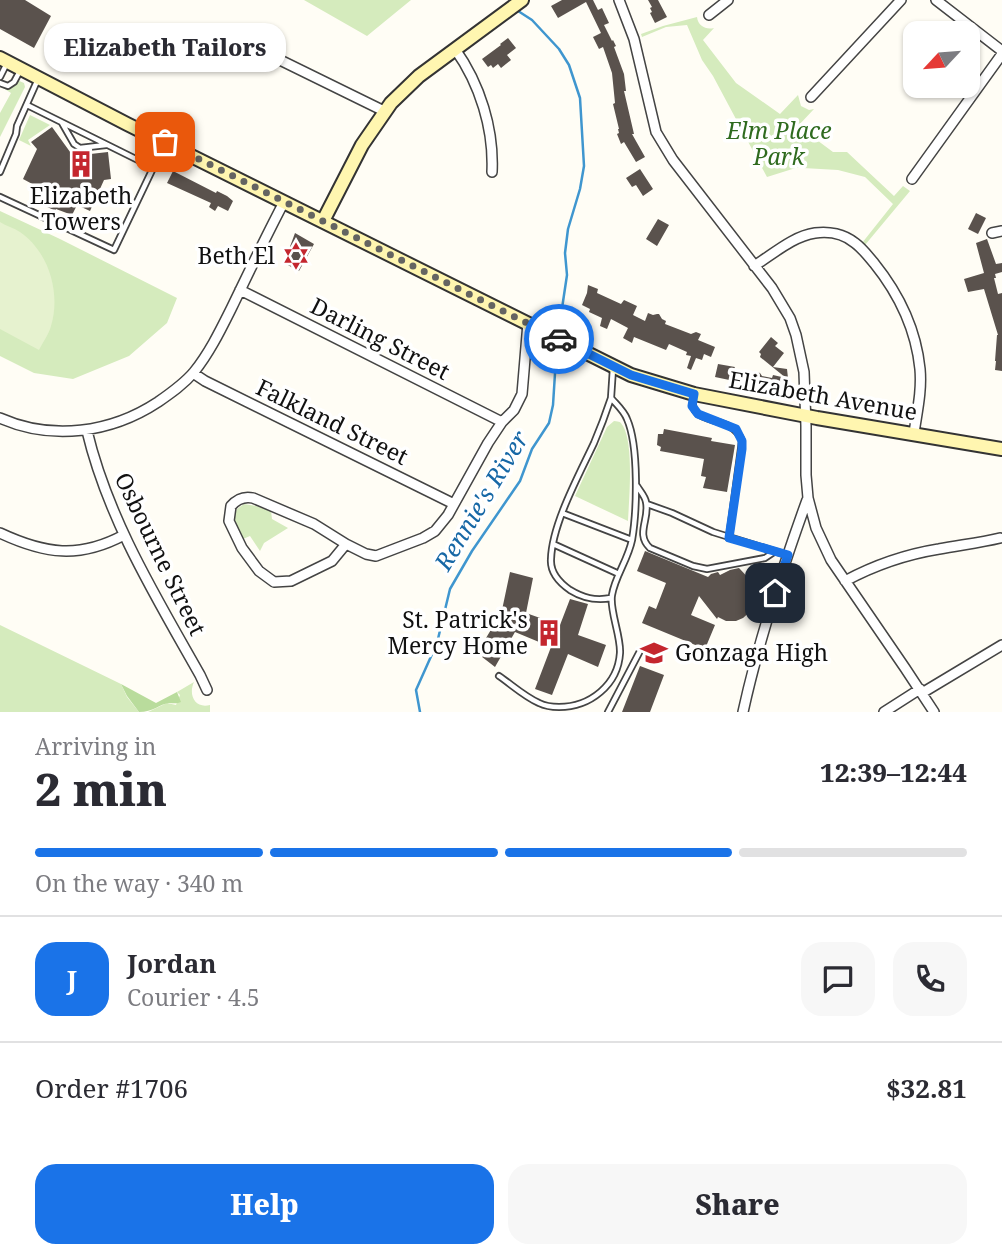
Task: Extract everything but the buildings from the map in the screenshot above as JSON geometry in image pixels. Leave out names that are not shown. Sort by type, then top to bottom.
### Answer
[{"type":"main road","points":[[323,220],[362,145],[384,111],[408,85],[521,1]]},
{"type":"main road","name":"Elizabeth Avenue","points":[[4,60],[613,367],[694,394],[1002,449]]},
{"type":"street","points":[[619,0],[634,39],[656,132],[673,160],[782,305],[796,335],[803,361],[808,498],[821,541],[831,560],[934,712]]},
{"type":"street","points":[[709,15],[728,0]]},
{"type":"street","points":[[811,97],[901,0]]},
{"type":"street","points":[[912,179],[1002,52],[936,0]]},
{"type":"street","points":[[220,29],[384,111]]},
{"type":"street","points":[[455,49],[472,78],[483,108],[493,156],[492,172]]},
{"type":"street","points":[[0,418],[28,428],[86,431],[139,413],[169,395],[193,373],[217,336],[284,202]]},
{"type":"street","points":[[992,233],[1002,231]]},
{"type":"street","points":[[754,267],[794,240],[813,233],[837,234],[855,242],[865,252],[891,286],[915,341],[920,371],[914,433]]},
{"type":"street","name":"Darling Street","points":[[240,290],[502,422]]},
{"type":"street","points":[[346,544],[339,555],[323,566],[290,581],[274,582],[259,571],[242,548],[229,521],[230,506],[240,498],[253,498],[304,519],[371,556],[424,538],[442,524],[488,443],[514,410],[522,394],[528,324]]},
{"type":"street","name":"Falkland Street","points":[[193,373],[454,504]]},
{"type":"street","name":"Osbourne Street","points":[[86,431],[100,479],[124,535],[207,690]]},
{"type":"street","points":[[743,712],[754,660],[808,498]]},
{"type":"street","points":[[0,533],[23,544],[50,551],[68,552],[88,550],[124,535]]},
{"type":"street","points":[[845,581],[910,556],[1000,538]]},
{"type":"street","points":[[884,712],[1002,645]]},
{"type":"lane","points":[[0,77],[4,60]]},
{"type":"lane","points":[[0,83],[11,85],[21,69]]},
{"type":"lane","points":[[0,172],[38,78]]},
{"type":"lane","points":[[27,105],[153,168]]},
{"type":"lane","points":[[62,122],[74,144],[80,148],[107,145]]},
{"type":"lane","points":[[0,197],[114,250],[165,142]]},
{"type":"lane","points":[[611,598],[590,599],[578,595],[556,578],[550,561],[562,513],[596,439],[611,398],[613,367]]},
{"type":"lane","points":[[694,394],[692,401],[695,412],[733,427],[742,441],[729,538]]},
{"type":"lane","points":[[499,676],[539,704],[570,707],[581,704],[604,690],[618,667],[619,635],[611,598],[632,540],[636,486],[632,433],[626,416],[611,398]]},
{"type":"lane","points":[[636,486],[647,504],[642,536],[650,548],[707,569],[765,558],[774,552]]},
{"type":"lane","points":[[647,504],[729,538],[788,555]]},
{"type":"lane","points":[[562,513],[632,540]]},
{"type":"lane","points":[[553,544],[619,574]]},
{"type":"lane","points":[[608,712],[640,651]]},
{"type":"green space","points":[[304,0],[411,0],[367,36]]},
{"type":"green space","name":"Elm Place Park","points":[[697,17],[703,27],[714,28],[703,40],[736,83],[780,114],[798,95],[801,106],[814,109],[798,126],[833,152],[847,152],[894,196],[903,186],[910,191],[865,245],[862,243],[893,204],[865,177],[838,170],[802,166],[767,177],[702,60],[687,25],[666,27],[642,37],[641,34]]},
{"type":"green space","points":[[17,80],[24,83],[25,87],[0,137],[0,113],[11,93],[0,86],[9,88]]},
{"type":"green space","points":[[30,115],[50,125],[28,140],[31,146],[19,140]]},
{"type":"green space","points":[[0,211],[177,298],[167,323],[129,356],[73,379],[34,373],[0,356]]},
{"type":"green space","points":[[0,222],[30,240],[50,274],[54,313],[50,329],[39,350],[0,329]]},
{"type":"green space","points":[[614,421],[623,426],[629,445],[628,521],[575,496],[607,427]]},
{"type":"green space","points":[[244,504],[271,511],[272,519],[288,528],[264,543],[260,551],[250,536],[243,539],[236,525],[237,509]]},
{"type":"green space","points":[[0,625],[121,684],[139,712],[0,712]]},
{"type":"green space","points":[[194,682],[194,700],[200,705],[210,705],[210,712],[148,712],[167,703],[176,705],[180,695],[177,692]]},
{"type":"green space","points":[[121,684],[156,703],[177,692],[181,702],[139,712]]},
{"type":"waterway","name":"Rennie's River","points":[[515,9],[532,20],[559,49],[569,65],[580,98],[584,166],[568,229],[565,253],[567,275],[558,335]]},
{"type":"waterway","name":"Rennie's River","points":[[420,712],[416,690],[437,643],[450,589],[472,551],[520,481],[532,449],[549,423],[553,405],[557,342]]},
{"type":"way so far","points":[[165,142],[559,339]]},
{"type":"place","name":"Elizabeth Tailors","points":[[165,142]]},
{"type":"place","name":"Elizabeth Towers","points":[[81,164]]},
{"type":"place","name":"Beth El","points":[[296,256]]},
{"type":"place","name":"St. Patrick's Mercy Home","points":[[549,633]]},
{"type":"place","name":"Gonzaga High","points":[[654,653]]},
{"type":"route","points":[[559,339],[631,375],[694,394],[692,406],[695,412],[736,429],[742,441],[742,449],[729,538],[788,555],[775,593]]}]
